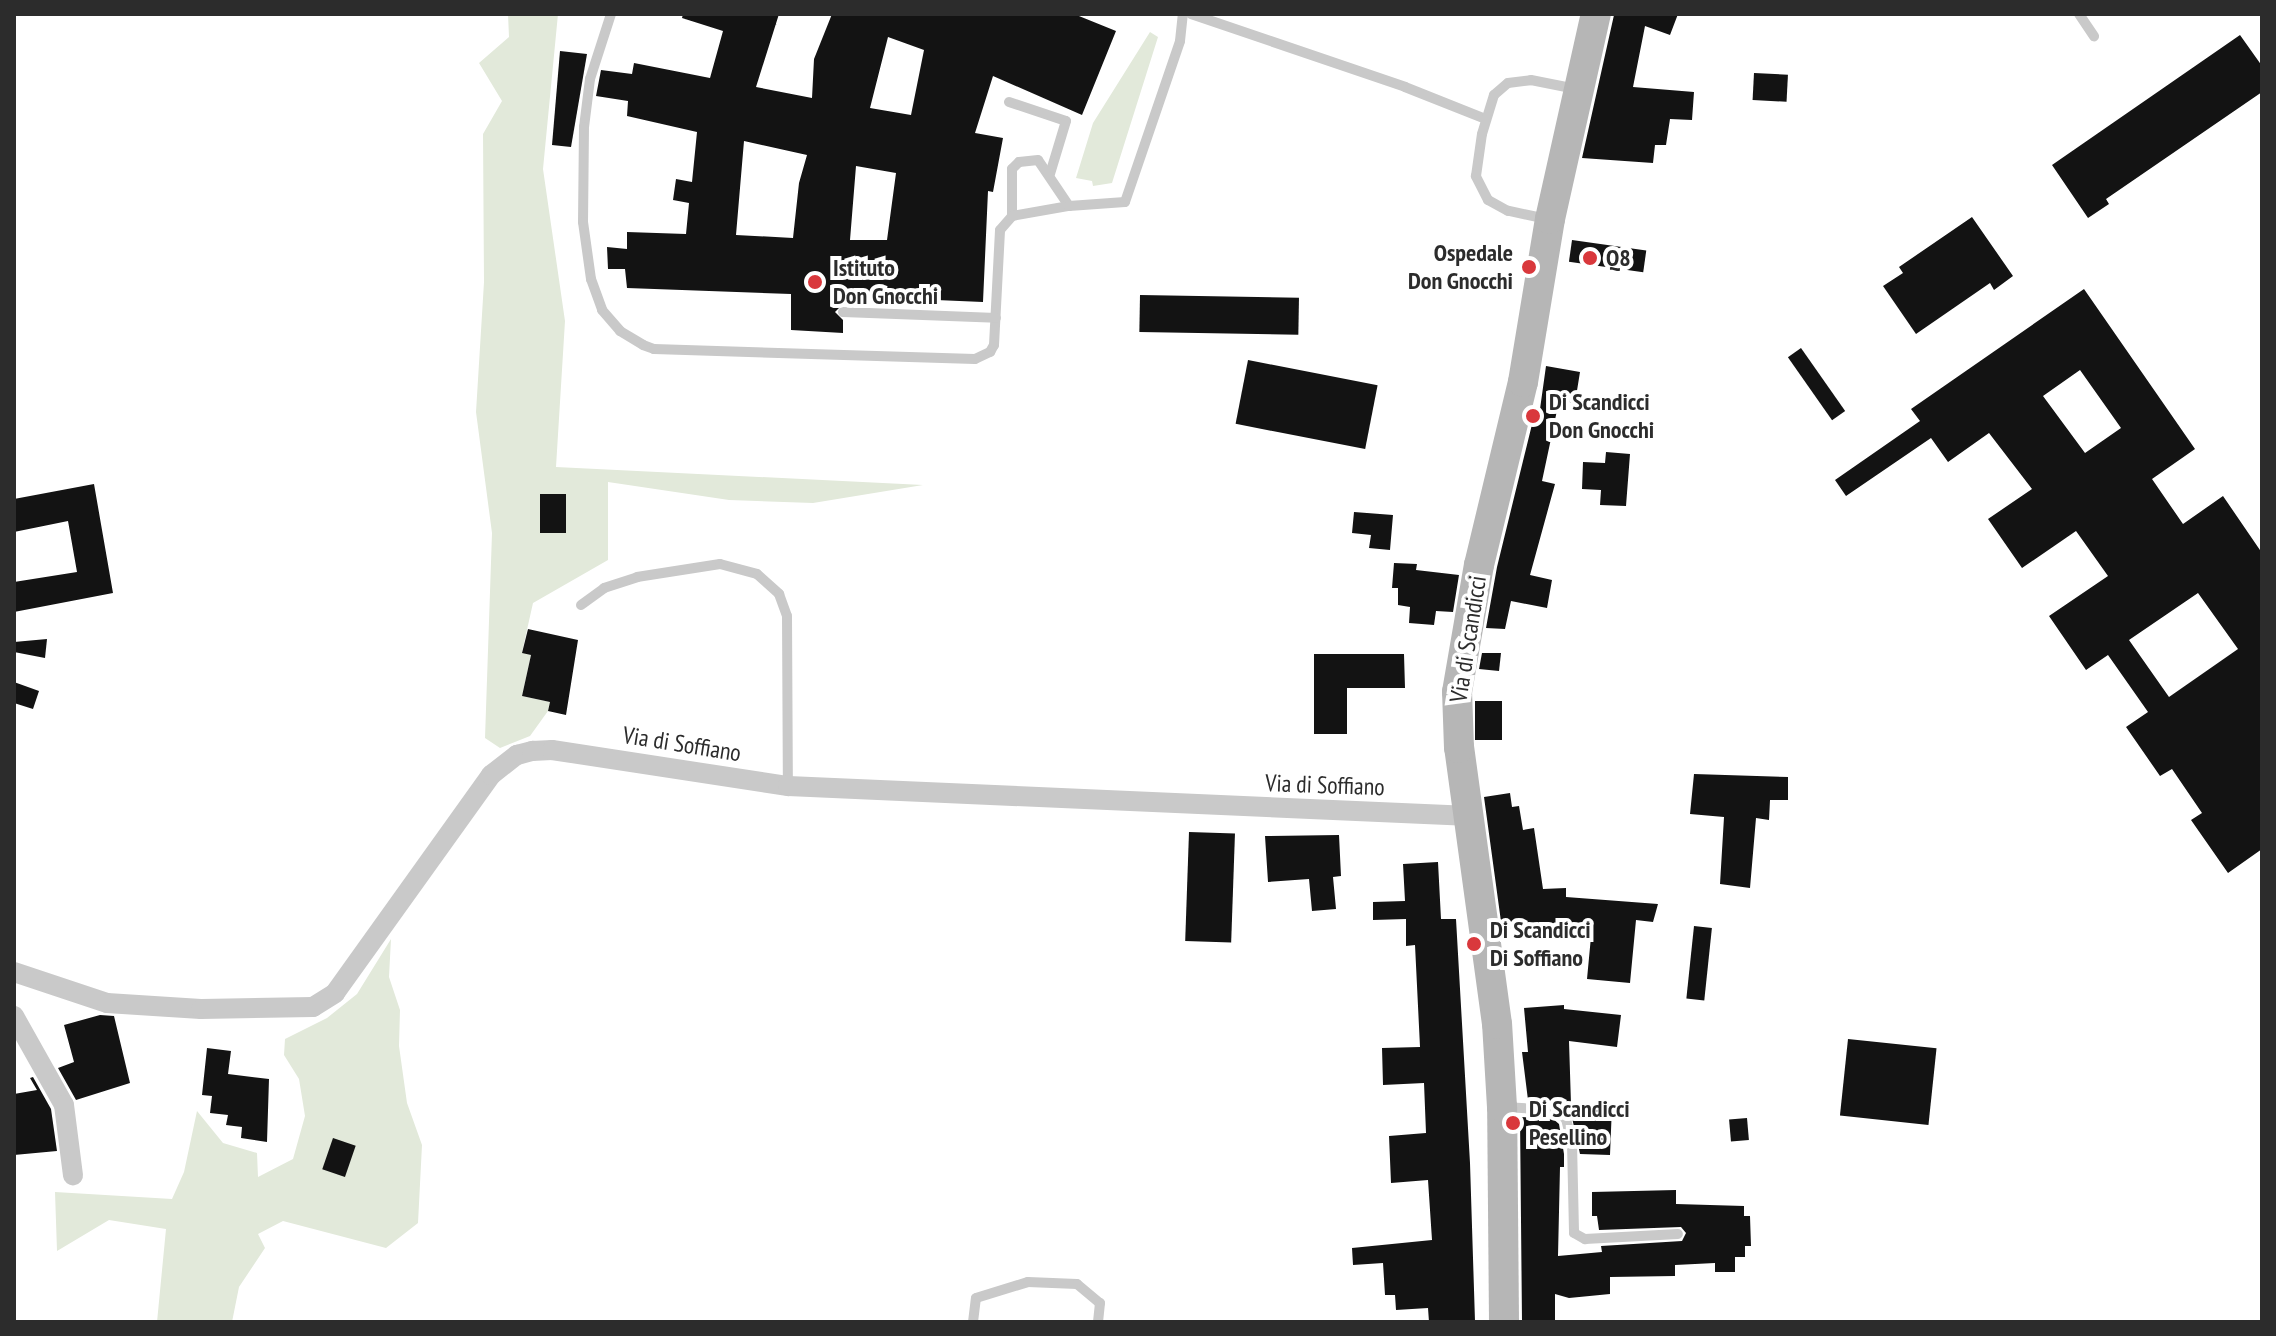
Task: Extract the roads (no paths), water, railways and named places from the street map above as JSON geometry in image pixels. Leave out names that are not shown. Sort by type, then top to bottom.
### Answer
[{"type":"street","name":"Via di Scandicci","points":[[1504,1322],[1502,1107],[1497,1024],[1456,715],[1459,669],[1523,382],[1550,219],[1596,14]]},
{"type":"street","name":"Via di Soffiano","points":[[14,972],[107,1003],[201,1009],[313,1007],[335,993],[491,775],[517,755],[552,750],[788,786],[1470,816]]},
{"type":"street","points":[[14,1016],[64,1105],[73,1175]]},
{"type":"lane","points":[[611,14],[590,79],[582,198],[595,294],[602,310],[620,331],[654,349],[966,361],[990,352],[994,345],[1000,230],[1012,216],[1069,206],[1125,202],[1180,41],[1183,14]]},
{"type":"lane","points":[[1191,14],[1405,87],[1486,119]]},
{"type":"lane","points":[[2079,14],[2094,36]]},
{"type":"lane","points":[[1550,219],[1508,211],[1488,200],[1482,191],[1476,176],[1486,119],[1494,95],[1513,81],[1531,80],[1578,90]]},
{"type":"lane","points":[[1009,102],[1066,121],[1050,174]]},
{"type":"lane","points":[[1012,216],[1012,169],[1019,162],[1038,160],[1050,174],[1057,193],[1069,206]]},
{"type":"lane","points":[[843,312],[996,318]]},
{"type":"lane","points":[[581,605],[604,588],[637,577],[720,564],[757,574],[779,594],[787,616],[788,786]]},
{"type":"lane","points":[[1502,1107],[1555,1110],[1566,1119],[1572,1143],[1574,1233],[1585,1239],[1678,1234]]},
{"type":"lane","points":[[973,1322],[976,1298],[1028,1282],[1077,1284],[1100,1303],[1098,1322]]},
{"type":"place","name":"Q8","points":[[1590,258]]},
{"type":"place","name":"Ospedale Don Gnocchi","points":[[1529,267]]},
{"type":"place","name":"Istituto Don Gnocchi","points":[[815,282]]},
{"type":"place","name":"Di Scandicci Don Gnocchi","points":[[1533,416]]},
{"type":"place","name":"Di Scandicci Di Soffiano","points":[[1474,944]]},
{"type":"place","name":"Di Scandicci Pesellino","points":[[1513,1123]]}]
